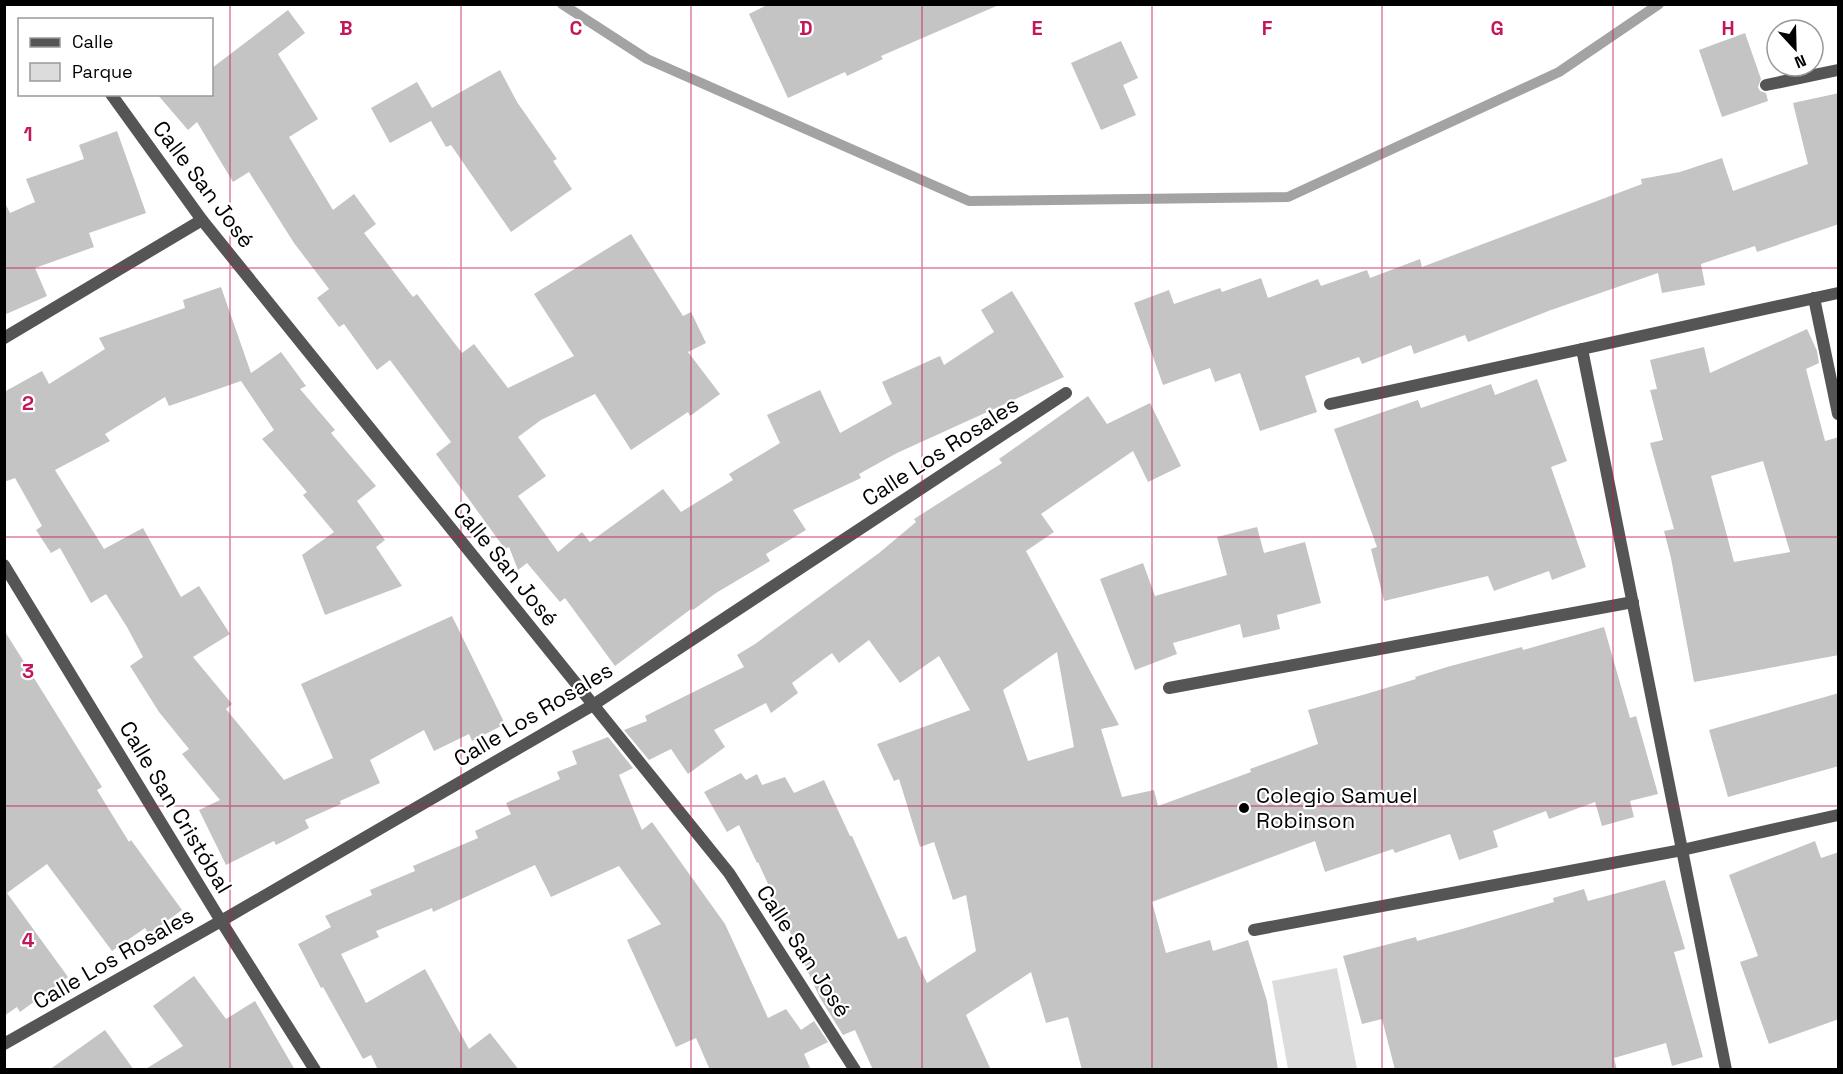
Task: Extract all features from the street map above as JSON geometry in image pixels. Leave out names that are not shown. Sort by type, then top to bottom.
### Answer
[{"type":"street","points":[[1766,85],[1839,70]]},
{"type":"street","name":"Calle San José","points":[[112,96],[202,220],[729,873],[855,1070]]},
{"type":"street","points":[[4,338],[202,220]]},
{"type":"street","points":[[1330,404],[1839,293]]},
{"type":"street","points":[[1814,298],[1839,414]]},
{"type":"street","points":[[1582,349],[1726,1070]]},
{"type":"street","name":"Calle Los Rosales","points":[[4,1044],[593,705],[1066,393]]},
{"type":"street","name":"Calle San Cristóbal","points":[[4,565],[221,921],[315,1070]]},
{"type":"street","points":[[1169,688],[1633,602]]},
{"type":"street","points":[[1254,930],[1682,850],[1839,815]]},
{"type":"green space","points":[[1337,968],[1357,1069],[1288,1069],[1272,981]]},
{"type":"building","points":[[769,4],[1001,4],[881,56],[883,59],[847,76],[845,72],[788,98],[749,14]]},
{"type":"building","points":[[288,10],[305,33],[278,54],[318,119],[289,137],[333,210],[354,194],[376,224],[364,233],[413,297],[417,294],[462,353],[474,344],[508,388],[574,356],[534,294],[631,234],[683,316],[691,312],[706,343],[688,352],[720,394],[690,416],[688,412],[631,450],[595,394],[541,420],[518,437],[546,476],[518,496],[558,552],[582,532],[590,542],[663,489],[681,512],[733,480],[729,474],[780,443],[767,415],[820,390],[840,433],[892,404],[882,382],[940,356],[944,365],[994,332],[981,310],[1012,291],[1064,377],[897,453],[859,474],[861,478],[793,510],[806,530],[766,554],[770,561],[716,593],[693,610],[691,609],[615,666],[565,598],[560,602],[527,563],[518,570],[509,547],[505,549],[436,454],[451,442],[390,360],[377,370],[344,324],[339,327],[317,298],[329,289],[294,243],[249,172],[233,182],[197,122],[188,130],[159,96],[213,96],[213,67]]},
{"type":"building","points":[[1745,33],[1761,79],[1758,87],[1760,91],[1766,93],[1768,101],[1722,117],[1699,50]]},
{"type":"building","points":[[1121,41],[1138,78],[1123,85],[1136,115],[1101,130],[1071,63]]},
{"type":"building","points":[[500,70],[517,102],[557,159],[553,161],[572,189],[511,232],[451,145],[446,147],[431,121],[390,143],[371,108],[417,82],[432,108]]},
{"type":"building","points":[[1839,93],[1839,224],[1757,252],[1755,246],[1701,264],[1705,285],[1662,293],[1658,273],[1468,342],[1465,335],[1414,354],[1411,345],[1362,364],[1359,357],[1305,376],[1317,412],[1260,431],[1240,373],[1215,382],[1210,368],[1163,385],[1134,303],[1169,290],[1174,304],[1220,288],[1222,292],[1261,278],[1268,298],[1318,279],[1321,286],[1367,270],[1370,278],[1420,259],[1422,267],[1642,184],[1641,179],[1680,172],[1722,158],[1733,191],[1808,164],[1793,103]]},
{"type":"building","points":[[117,131],[146,213],[89,233],[94,247],[35,268],[47,296],[4,315],[4,201],[10,213],[35,202],[26,179],[84,159],[79,145]]},
{"type":"building","points":[[221,287],[251,373],[281,352],[306,386],[300,389],[335,430],[331,433],[376,486],[357,501],[385,540],[376,547],[402,586],[325,615],[302,555],[334,532],[303,495],[307,492],[262,439],[274,430],[241,381],[169,406],[165,397],[105,434],[110,441],[55,470],[104,549],[143,528],[181,597],[199,586],[230,634],[193,657],[232,704],[226,709],[284,780],[333,758],[301,684],[452,616],[505,724],[472,741],[469,734],[434,751],[424,730],[370,760],[380,783],[305,820],[309,828],[276,845],[274,841],[226,865],[199,810],[220,800],[182,754],[189,749],[159,712],[130,666],[143,657],[127,627],[106,594],[91,603],[60,548],[51,553],[36,530],[42,526],[15,478],[4,482],[4,392],[42,371],[49,384],[105,349],[99,338],[185,308],[183,300]]},
{"type":"building","points":[[1807,329],[1817,351],[1819,363],[1806,369],[1825,441],[1839,437],[1839,655],[1694,682],[1664,531],[1674,529],[1650,443],[1663,440],[1650,390],[1657,389],[1650,360],[1704,347],[1710,373]],"holes":[[[1763,461],[1790,552],[1734,562],[1711,476]]]},
{"type":"building","points":[[1537,379],[1567,461],[1551,467],[1586,567],[1552,580],[1549,571],[1494,591],[1488,576],[1384,601],[1371,549],[1377,547],[1334,429],[1418,400],[1421,408],[1491,384],[1495,395]]},
{"type":"building","points":[[1088,396],[1107,424],[1150,403],[1181,466],[1148,482],[1133,451],[1041,514],[1054,532],[1026,551],[1119,725],[1101,729],[1122,797],[1154,790],[1158,806],[1251,772],[1250,769],[1318,744],[1308,710],[1416,679],[1415,677],[1447,667],[1522,647],[1523,650],[1604,627],[1630,718],[1636,716],[1658,794],[1630,801],[1634,817],[1602,826],[1595,802],[1549,819],[1546,811],[1493,831],[1498,847],[1459,860],[1450,834],[1395,853],[1393,849],[1325,872],[1315,841],[1152,902],[1166,953],[1210,940],[1213,951],[1248,940],[1267,1001],[1278,1070],[1082,1070],[1068,1017],[1046,1023],[1031,972],[966,1015],[991,1070],[873,1070],[855,1030],[843,1035],[820,998],[739,825],[727,832],[704,792],[741,773],[746,780],[757,774],[762,785],[785,777],[794,793],[824,780],[898,939],[906,936],[927,983],[976,951],[966,895],[953,900],[934,842],[920,847],[899,779],[894,781],[877,744],[970,710],[939,656],[900,683],[869,640],[839,663],[832,653],[792,683],[798,693],[771,713],[766,703],[714,730],[725,747],[688,774],[671,749],[649,760],[624,730],[647,721],[645,716],[744,667],[737,655],[879,553],[916,522],[914,519],[1002,463],[999,459]],"holes":[[[1057,652],[1074,747],[1028,761],[1003,690]]]},
{"type":"building","points":[[1257,527],[1264,553],[1305,542],[1321,603],[1277,615],[1280,629],[1243,638],[1240,624],[1173,643],[1177,654],[1135,670],[1100,579],[1143,563],[1155,596],[1227,575],[1217,537]]},
{"type":"building","points":[[4,630],[102,787],[97,790],[129,842],[131,840],[182,910],[149,934],[145,928],[112,951],[47,864],[7,893],[68,977],[20,1012],[17,1007],[4,1016]]},
{"type":"building","points":[[1839,693],[1839,766],[1728,797],[1709,730]]},
{"type":"building","points":[[608,737],[633,768],[619,775],[642,830],[652,822],[725,924],[768,1018],[786,1009],[801,1030],[814,1021],[828,1042],[804,1054],[811,1070],[710,1070],[696,1038],[676,1047],[627,940],[661,924],[619,866],[551,897],[535,865],[433,912],[432,908],[376,931],[379,937],[341,954],[366,1003],[425,969],[469,1049],[490,1033],[519,1070],[378,1070],[371,1055],[363,1059],[298,944],[331,927],[325,916],[372,895],[370,890],[415,871],[413,866],[478,838],[475,831],[511,814],[506,803],[560,779],[557,772],[577,764],[572,751]]},
{"type":"building","points":[[1815,841],[1821,858],[1839,852],[1839,1019],[1769,1044],[1740,962],[1758,956],[1729,875]]},
{"type":"building","points":[[1665,880],[1685,949],[1674,952],[1703,1057],[1672,1066],[1666,1043],[1614,1058],[1617,1070],[1395,1070],[1382,1019],[1362,1024],[1343,956],[1416,937],[1417,941],[1462,929],[1554,902],[1553,898],[1584,889],[1588,901]]},
{"type":"building","points":[[194,976],[226,1019],[255,1001],[295,1070],[144,1070],[183,1046],[153,1006]]},
{"type":"building","points":[[105,1030],[134,1070],[49,1070]]},
{"type":"waterway","points":[[562,4],[647,59],[969,201],[1288,197],[1559,72],[1659,4]]},
{"type":"place","name":"Colegio Samuel Robinson","points":[[1244,808]]}]
